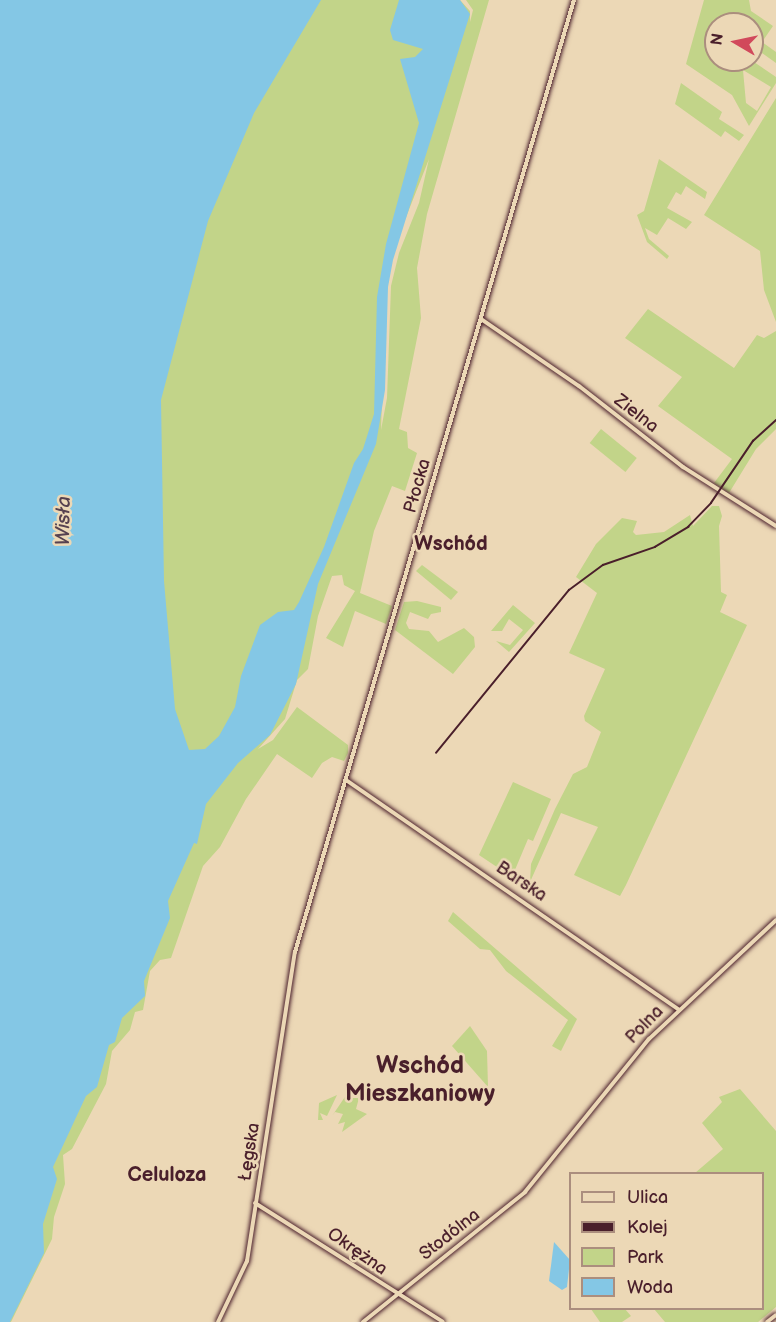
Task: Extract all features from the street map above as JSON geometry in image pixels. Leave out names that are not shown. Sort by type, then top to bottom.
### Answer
[{"type":"street","name":"Płocka","points":[[290,980],[346,780],[574,0]]},
{"type":"street","name":"Zielna","points":[[481,319],[579,386],[683,467],[776,525]]},
{"type":"street","name":"Barska","points":[[346,780],[679,1010]]},
{"type":"street","name":"Polna","points":[[548,1163],[634,1056],[679,1010],[776,920]]},
{"type":"street","name":"Łęgska","points":[[218,1322],[246,1265],[290,980]]},
{"type":"street","name":"Stodólna","points":[[363,1322],[520,1197],[548,1163]]},
{"type":"street","name":"Okrężna","points":[[255,1203],[396,1295],[443,1322]]},
{"type":"street","points":[[767,1322],[776,1315]]},
{"type":"green space","points":[[0,0],[460,0],[470,11],[470,22],[473,10],[466,0],[489,0],[427,214],[417,268],[421,318],[399,429],[407,432],[408,448],[417,453],[405,491],[392,486],[374,531],[360,593],[392,606],[386,624],[355,611],[343,647],[326,638],[355,591],[344,585],[342,575],[332,576],[318,616],[308,669],[297,680],[285,719],[258,749],[273,740],[297,707],[348,745],[348,753],[344,761],[332,757],[322,763],[312,778],[277,754],[246,799],[220,847],[203,866],[171,958],[160,960],[150,971],[143,1010],[135,1012],[130,1030],[112,1051],[106,1084],[72,1149],[63,1155],[65,1184],[54,1217],[52,1239],[11,1322],[0,1322]],"holes":[[[429,159],[419,203],[399,253],[391,286],[387,398],[381,430],[385,304],[393,250]]]},
{"type":"green space","points":[[704,0],[749,0],[752,12],[704,12],[704,72],[743,72],[746,103],[757,111],[771,87],[746,72],[764,72],[764,69],[776,77],[776,83],[749,126],[732,95],[686,64]]},
{"type":"green space","points":[[764,20],[773,26],[764,39]]},
{"type":"green space","points":[[764,43],[776,52],[776,63],[764,54]]},
{"type":"green space","points":[[681,83],[722,112],[719,119],[744,135],[739,141],[725,131],[721,137],[675,104]]},
{"type":"green space","points":[[776,98],[776,322],[764,290],[760,251],[704,215]]},
{"type":"green space","points":[[659,159],[707,192],[705,199],[686,186],[681,195],[676,192],[667,208],[692,222],[686,229],[668,218],[657,235],[645,228],[649,239],[669,256],[667,259],[647,242],[637,215],[644,211]]},
{"type":"green space","points":[[648,309],[734,368],[757,335],[764,338],[776,331],[776,429],[756,449],[729,493],[714,483],[732,459],[658,406],[682,377],[625,338]]},
{"type":"green space","points":[[601,429],[637,458],[625,472],[590,443]]},
{"type":"green space","points":[[712,506],[719,506],[722,516],[719,526],[721,592],[727,595],[720,612],[747,625],[626,885],[620,896],[574,875],[598,827],[561,813],[530,882],[531,864],[555,809],[573,774],[587,767],[601,732],[585,721],[584,716],[605,669],[569,653],[597,593],[576,577],[596,544],[622,518],[637,521],[633,532],[636,535],[664,532],[690,515],[693,526]]},
{"type":"green space","points":[[422,565],[458,592],[451,600],[416,571]]},
{"type":"green space","points":[[417,601],[441,607],[441,612],[431,614],[428,619],[410,612],[406,623],[409,629],[429,631],[438,642],[464,628],[474,637],[475,647],[453,674],[395,630],[404,602]]},
{"type":"green space","points":[[513,605],[535,623],[509,652],[496,641],[510,645],[523,630],[509,619],[502,631],[491,631]]},
{"type":"green space","points":[[513,782],[551,799],[533,841],[528,839],[512,877],[479,855]]},
{"type":"green space","points":[[453,912],[577,1019],[561,1051],[552,1046],[568,1020],[506,971],[490,950],[480,949],[448,921]]},
{"type":"green space","points":[[470,1026],[487,1051],[488,1087],[452,1046]]},
{"type":"green space","points":[[740,1089],[776,1131],[776,1307],[758,1322],[665,1322],[655,1310],[764,1310],[764,1172],[696,1172],[723,1149],[702,1123],[722,1102],[719,1097]]},
{"type":"green space","points":[[349,1091],[350,1098],[359,1098],[356,1109],[367,1114],[342,1132],[345,1122],[338,1124],[343,1114],[335,1112],[332,1116]]},
{"type":"green space","points":[[337,1095],[327,1116],[320,1113],[323,1120],[318,1120],[319,1103]]},
{"type":"green space","points":[[592,1310],[626,1310],[631,1316],[622,1322],[600,1322]]},
{"type":"water","name":"Wisła","points":[[0,0],[321,0],[254,113],[208,221],[161,400],[164,581],[175,709],[189,750],[205,749],[219,736],[235,707],[241,676],[260,625],[278,612],[294,610],[299,602],[324,547],[354,463],[363,449],[374,414],[377,297],[386,244],[419,123],[400,59],[415,57],[423,49],[393,40],[390,30],[399,0],[460,0],[470,14],[393,260],[388,287],[385,390],[376,444],[318,584],[296,684],[270,735],[238,763],[206,804],[197,844],[194,843],[168,901],[170,918],[144,981],[145,996],[122,1018],[115,1042],[109,1045],[97,1087],[86,1096],[53,1167],[57,1179],[43,1224],[44,1253],[10,1322],[0,1322]]},
{"type":"water","points":[[554,1242],[569,1259],[567,1287],[562,1290],[549,1281]]},
{"type":"railway","points":[[436,753],[569,590],[603,565],[655,547],[688,527],[711,503],[753,441],[776,420]]},
{"type":"district","name":"Wschód","points":[[451,544]]},
{"type":"district","name":"Wschód Mieszkaniowy","points":[[420,1080]]},
{"type":"district","name":"Celuloza","points":[[167,1175]]}]
